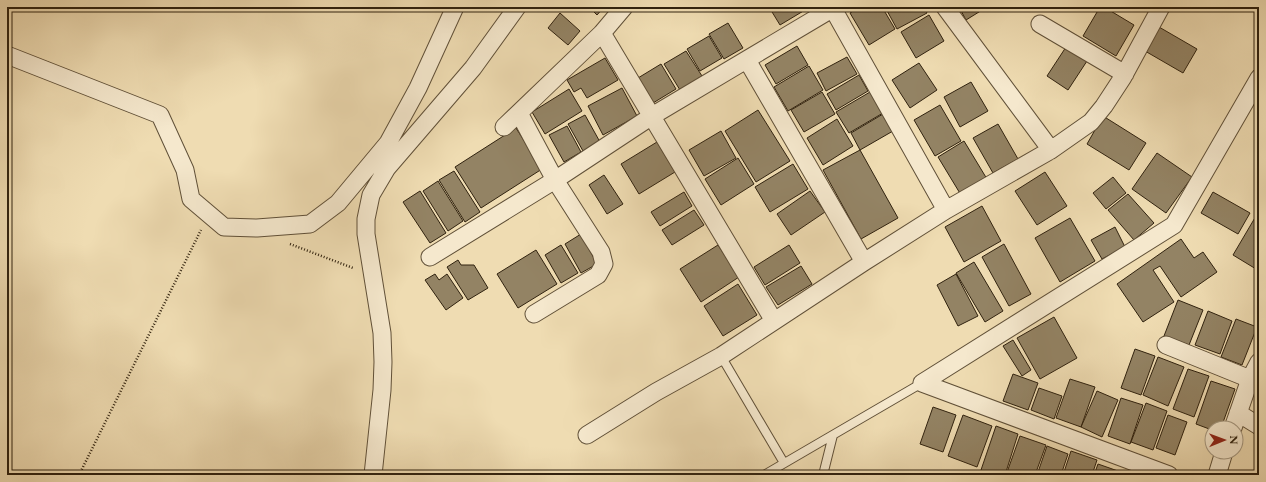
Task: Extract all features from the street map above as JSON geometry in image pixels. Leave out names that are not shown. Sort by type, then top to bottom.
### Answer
[{"type":"street","points":[[7,55],[160,114],[186,170],[191,199],[224,226],[257,228],[310,224],[338,203],[388,143],[418,88],[455,7]]},
{"type":"street","points":[[373,475],[382,390],[383,362],[382,333],[366,234],[366,219],[371,196],[387,168],[473,68],[517,7]]},
{"type":"street","points":[[504,127],[602,33],[624,7]]},
{"type":"street","points":[[430,257],[555,180],[652,116],[833,7],[946,210]]},
{"type":"street","points":[[946,7],[1052,150]]},
{"type":"street","points":[[587,435],[656,392],[721,356],[946,210],[1052,150],[1091,122],[1104,106],[1125,74],[1161,7]]},
{"type":"street","points":[[1040,24],[1125,74]]},
{"type":"street","points":[[602,33],[774,321]]},
{"type":"street","points":[[747,60],[864,262]]},
{"type":"street","points":[[922,383],[1174,225],[1259,78]]},
{"type":"street","points":[[519,113],[555,180],[601,252],[604,264],[598,275],[534,314]]},
{"type":"street","points":[[1166,345],[1250,379]]},
{"type":"street","points":[[1235,420],[1250,379],[1259,362]]},
{"type":"street","points":[[922,383],[1169,475]]},
{"type":"street","points":[[1244,423],[1259,426]]},
{"type":"street","points":[[1216,475],[1221,460]]},
{"type":"lane","points":[[721,356],[784,463]]},
{"type":"lane","points":[[764,475],[922,383]]},
{"type":"lane","points":[[824,475],[833,435]]},
{"type":"path","points":[[79,475],[209,214]]},
{"type":"path","points":[[287,243],[373,276]]},
{"type":"building","points":[[589,7],[604,7],[597,15]]},
{"type":"building","points":[[769,7],[810,7],[780,25]]},
{"type":"building","points":[[860,7],[882,7],[895,29],[869,45],[850,13]]},
{"type":"building","points":[[885,7],[924,7],[927,13],[897,29]]},
{"type":"building","points":[[959,7],[987,7],[966,20]]},
{"type":"building","points":[[1017,7],[1026,7],[1024,11]]},
{"type":"building","points":[[1100,7],[1104,7],[1134,25],[1116,56],[1083,36]]},
{"type":"building","points":[[560,13],[580,31],[568,45],[548,28]]},
{"type":"building","points":[[929,15],[944,41],[916,58],[901,32]]},
{"type":"building","points":[[728,23],[743,48],[724,59],[709,34]]},
{"type":"building","points":[[1159,27],[1197,49],[1183,73],[1145,51]]},
{"type":"building","points":[[709,36],[722,58],[700,71],[687,49]]},
{"type":"building","points":[[797,46],[808,65],[776,84],[765,65]]},
{"type":"building","points":[[1066,47],[1087,61],[1068,90],[1047,76]]},
{"type":"building","points":[[686,51],[702,76],[680,90],[664,64]]},
{"type":"building","points":[[847,57],[857,74],[826,91],[817,73]]},
{"type":"building","points":[[605,58],[618,80],[587,98],[581,88],[574,92],[567,80]]},
{"type":"building","points":[[919,63],[937,90],[910,108],[892,80]]},
{"type":"building","points":[[661,64],[676,89],[653,103],[638,78]]},
{"type":"building","points":[[809,66],[823,90],[788,111],[774,87]]},
{"type":"building","points":[[859,75],[868,91],[836,110],[827,94]]},
{"type":"building","points":[[971,82],[988,111],[960,127],[944,97]]},
{"type":"building","points":[[622,88],[637,116],[603,135],[588,106]]},
{"type":"building","points":[[569,89],[582,111],[545,134],[532,112]]},
{"type":"building","points":[[822,92],[835,114],[804,132],[791,110]]},
{"type":"building","points":[[870,92],[883,113],[849,133],[836,112]]},
{"type":"building","points":[[940,105],[961,141],[935,156],[914,120]]},
{"type":"building","points":[[758,110],[790,161],[756,182],[725,131]]},
{"type":"building","points":[[883,114],[893,131],[860,150],[851,133]]},
{"type":"building","points":[[585,115],[600,142],[583,151],[568,124]]},
{"type":"building","points":[[1103,116],[1146,143],[1129,170],[1087,144]]},
{"type":"building","points":[[837,119],[853,146],[823,165],[807,138]]},
{"type":"building","points":[[998,124],[1018,159],[993,173],[973,138]]},
{"type":"building","points":[[567,126],[581,152],[564,162],[549,135]]},
{"type":"building","points":[[516,128],[542,169],[481,208],[455,167]]},
{"type":"building","points":[[721,131],[736,158],[704,176],[689,150]]},
{"type":"building","points":[[964,141],[987,179],[961,195],[938,157]]},
{"type":"building","points":[[657,142],[675,172],[639,194],[621,164]]},
{"type":"building","points":[[860,150],[898,218],[861,239],[823,170]]},
{"type":"building","points":[[1157,153],[1192,177],[1166,213],[1132,189]]},
{"type":"building","points":[[738,158],[754,184],[721,205],[705,179]]},
{"type":"building","points":[[793,164],[808,189],[770,212],[755,187]]},
{"type":"building","points":[[454,171],[480,212],[465,222],[439,180]]},
{"type":"building","points":[[1045,172],[1067,206],[1037,225],[1015,191]]},
{"type":"building","points":[[604,175],[623,204],[607,214],[589,185]]},
{"type":"building","points":[[1113,177],[1126,193],[1106,209],[1093,193]]},
{"type":"building","points":[[438,181],[463,221],[448,231],[423,191]]},
{"type":"building","points":[[420,191],[446,233],[430,243],[403,202]]},
{"type":"building","points":[[810,191],[825,212],[791,235],[777,214]]},
{"type":"building","points":[[684,192],[692,206],[660,226],[651,212]]},
{"type":"building","points":[[1213,192],[1250,213],[1238,234],[1201,213]]},
{"type":"building","points":[[1128,194],[1154,223],[1134,240],[1108,210]]},
{"type":"building","points":[[982,206],[1001,241],[964,262],[945,227]]},
{"type":"building","points":[[694,210],[704,225],[672,245],[662,230]]},
{"type":"building","points":[[1256,216],[1259,218],[1259,264],[1256,269],[1233,255]]},
{"type":"building","points":[[1070,218],[1095,261],[1060,282],[1035,238]]},
{"type":"building","points":[[1115,227],[1125,247],[1102,259],[1091,240]]},
{"type":"building","points":[[581,234],[597,264],[581,273],[565,244]]},
{"type":"building","points":[[1181,239],[1194,258],[1203,252],[1217,272],[1181,297],[1160,266],[1153,270],[1174,302],[1143,322],[1117,284]]},
{"type":"building","points":[[1004,244],[1031,294],[1009,306],[982,257]]},
{"type":"building","points":[[561,245],[578,273],[561,283],[545,255]]},
{"type":"building","points":[[718,245],[739,277],[701,302],[680,269]]},
{"type":"building","points":[[789,245],[800,263],[765,285],[754,267]]},
{"type":"building","points":[[536,250],[557,284],[518,308],[497,274]]},
{"type":"building","points":[[458,260],[461,265],[474,265],[488,288],[468,300],[447,267]]},
{"type":"building","points":[[974,262],[1003,311],[985,322],[956,273]]},
{"type":"building","points":[[801,266],[812,284],[778,305],[766,287]]},
{"type":"building","points":[[435,274],[439,280],[447,274],[463,298],[446,310],[425,280]]},
{"type":"building","points":[[956,274],[978,316],[958,326],[937,285]]},
{"type":"building","points":[[738,284],[757,315],[723,336],[704,306]]},
{"type":"building","points":[[1178,300],[1203,310],[1189,345],[1164,336]]},
{"type":"building","points":[[1208,311],[1232,321],[1220,354],[1195,345]]},
{"type":"building","points":[[1054,317],[1077,358],[1040,379],[1017,338]]},
{"type":"building","points":[[1236,319],[1257,327],[1242,365],[1221,357]]},
{"type":"building","points":[[1013,340],[1031,370],[1022,376],[1003,346]]},
{"type":"building","points":[[1135,349],[1155,356],[1141,395],[1121,388]]},
{"type":"building","points":[[1158,357],[1184,367],[1168,406],[1143,395]]},
{"type":"building","points":[[1188,369],[1209,376],[1194,417],[1173,409]]},
{"type":"building","points":[[1013,374],[1038,383],[1028,410],[1003,401]]},
{"type":"building","points":[[1070,379],[1095,387],[1081,427],[1056,418]]},
{"type":"building","points":[[1211,381],[1235,389],[1224,420],[1204,420],[1204,427],[1196,424]]},
{"type":"building","points":[[1039,388],[1062,396],[1054,419],[1031,410]]},
{"type":"building","points":[[1097,391],[1118,400],[1102,437],[1081,427]]},
{"type":"building","points":[[1121,398],[1143,405],[1130,444],[1108,436]]},
{"type":"building","points":[[1146,403],[1167,411],[1153,450],[1131,442]]},
{"type":"building","points":[[933,407],[956,415],[943,452],[920,444]]},
{"type":"building","points":[[963,415],[992,426],[977,467],[948,456]]},
{"type":"building","points":[[1168,415],[1187,422],[1175,455],[1156,448]]},
{"type":"building","points":[[996,426],[1018,434],[1005,475],[996,475],[981,470]]},
{"type":"building","points":[[1020,436],[1046,445],[1035,475],[1006,475]]},
{"type":"building","points":[[1047,446],[1068,454],[1061,475],[1037,475]]},
{"type":"building","points":[[1071,451],[1097,460],[1092,475],[1063,475]]},
{"type":"building","points":[[1098,464],[1118,471],[1116,475],[1094,475]]},
{"type":"building","points":[[1119,471],[1131,475],[1118,475]]}]
